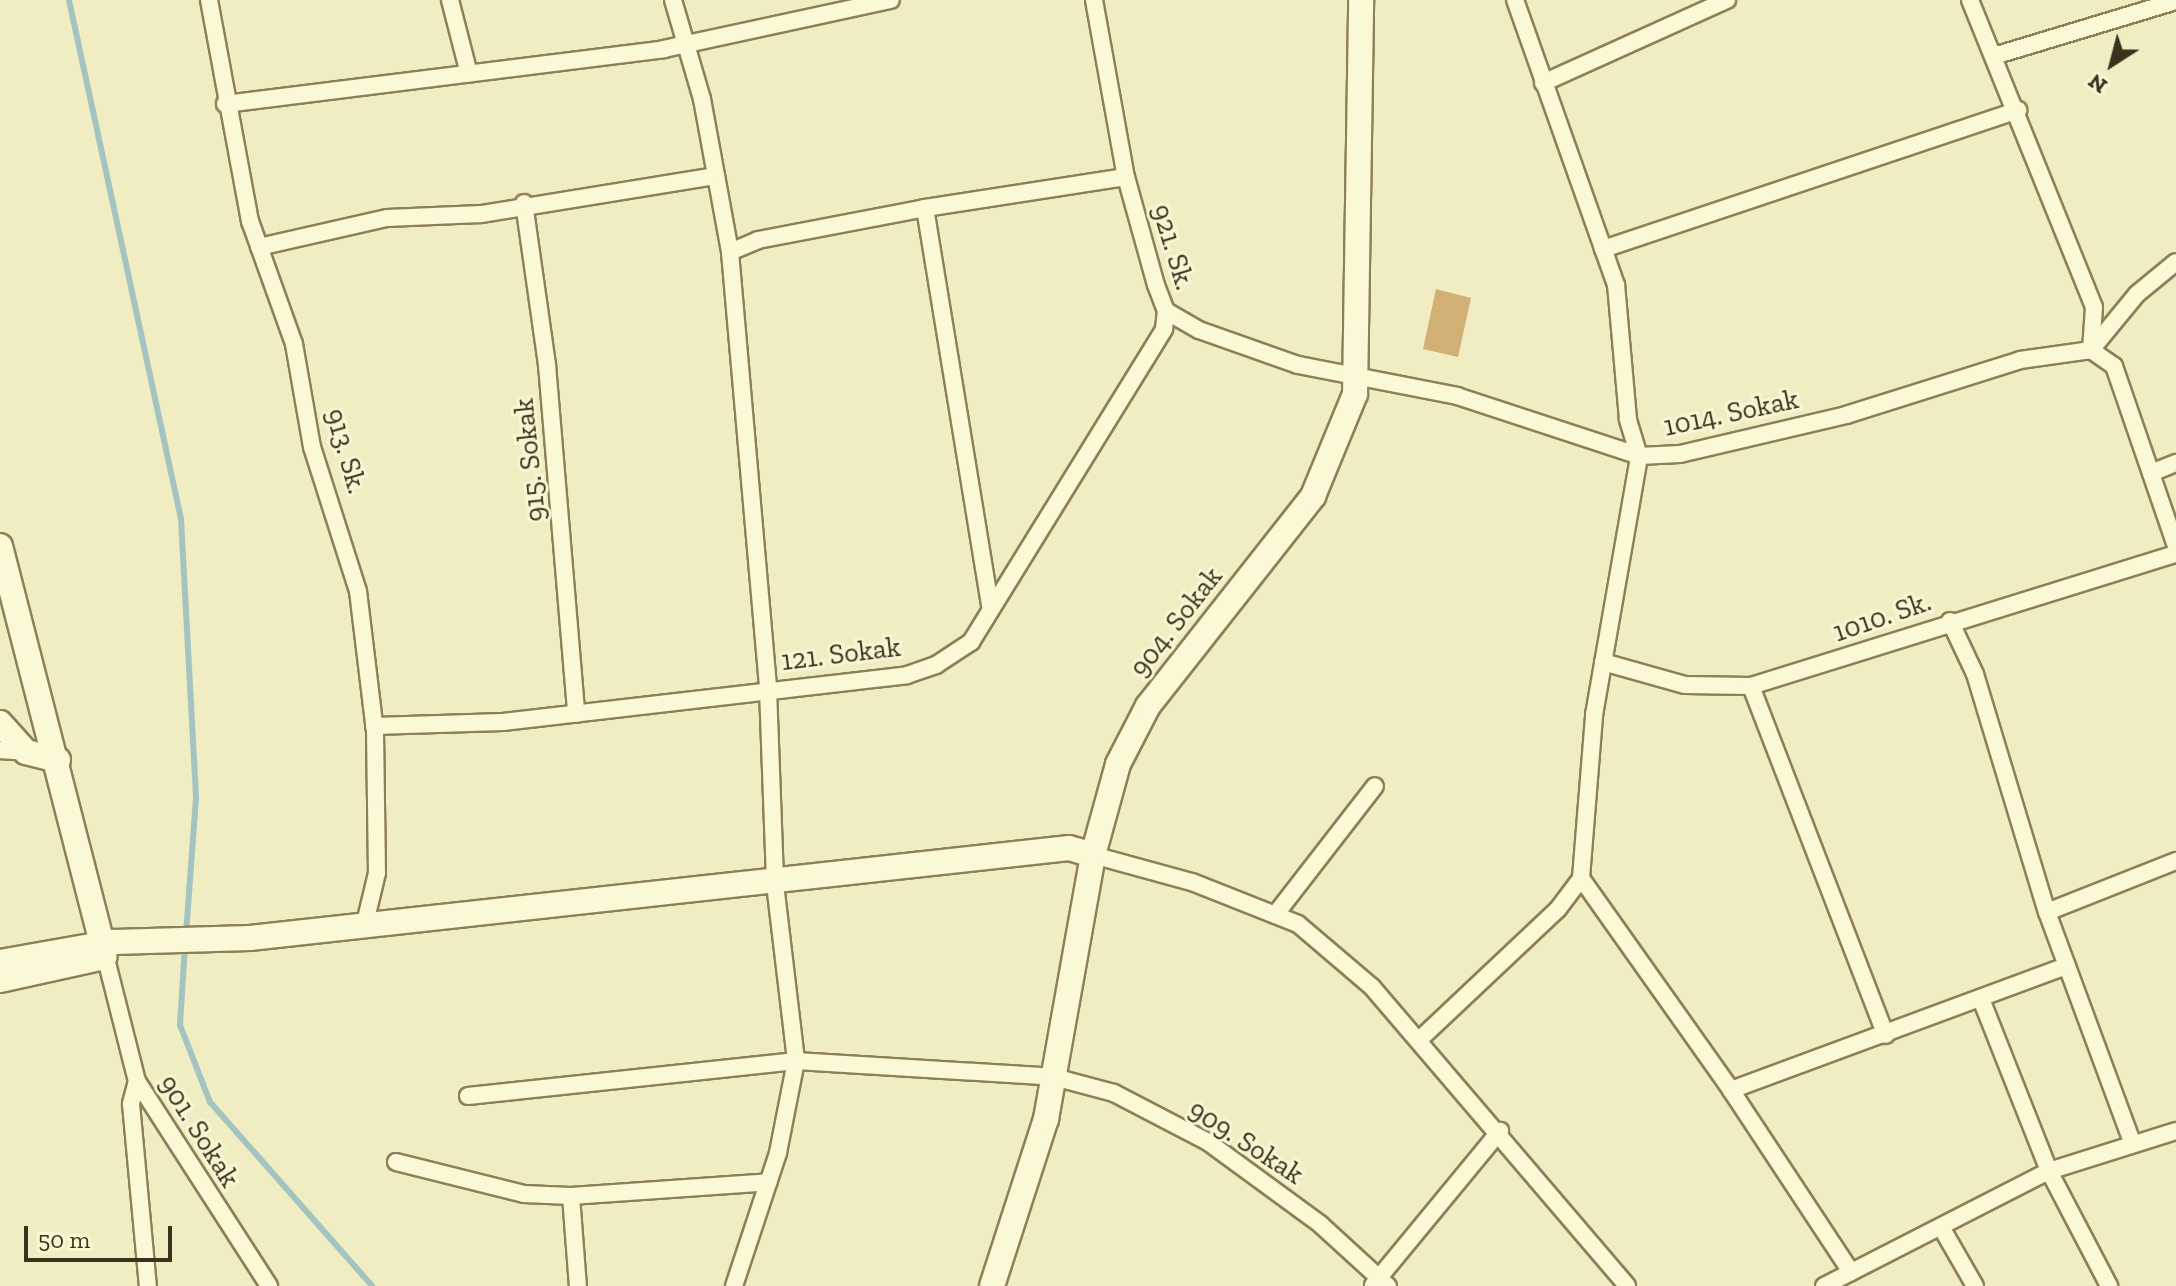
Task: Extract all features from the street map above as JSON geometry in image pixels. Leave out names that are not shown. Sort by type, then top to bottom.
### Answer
[{"type":"street","name":"913. Sk.","points":[[209,0],[225,104],[259,247],[294,344],[312,447],[358,591],[374,726],[377,873],[365,923]]},
{"type":"street","points":[[450,0],[469,74]]},
{"type":"street","points":[[673,0],[716,176],[730,252],[768,689],[775,884],[796,1061],[769,1182],[734,1286]]},
{"type":"street","points":[[225,104],[469,74],[685,41],[891,0]]},
{"type":"street","name":"921. Sk.","points":[[1094,0],[1126,177],[1166,311],[1298,365],[1355,375]]},
{"type":"street","name":"904. Sokak","points":[[992,1286],[1054,1077],[1093,855],[1118,764],[1148,706],[1313,496],[1355,394],[1361,0]]},
{"type":"street","points":[[1419,1040],[1558,909],[1581,878],[1603,662],[1639,456],[1628,419],[1616,285],[1515,0]]},
{"type":"street","points":[[1543,83],[1727,0]]},
{"type":"street","points":[[1970,0],[1997,55],[2094,307],[2091,350]]},
{"type":"street","points":[[1997,55],[2176,1]]},
{"type":"street","points":[[1603,249],[2018,110]]},
{"type":"street","points":[[259,247],[387,218],[481,214],[524,203],[716,176]]},
{"type":"street","points":[[730,252],[758,240],[925,208],[1126,177]]},
{"type":"street","name":"915. Sokak","points":[[524,203],[548,380],[576,714]]},
{"type":"street","points":[[925,208],[991,609]]},
{"type":"street","points":[[2091,350],[2137,294],[2176,262]]},
{"type":"street","name":"121. Sokak","points":[[374,726],[576,714],[907,675],[971,642],[1164,329],[1166,311]]},
{"type":"street","points":[[2091,350],[2114,366],[2176,546]]},
{"type":"street","name":"1014. Sokak","points":[[1355,375],[1457,396],[1639,456],[1770,433],[2020,360],[2091,350]]},
{"type":"street","points":[[2151,473],[2176,463]]},
{"type":"street","points":[[0,546],[58,760],[104,950]]},
{"type":"street","name":"1010. Sk.","points":[[1603,662],[1685,685],[1751,686],[1950,621],[2176,554]]},
{"type":"street","points":[[1950,621],[1975,674],[2047,912],[2133,1144]]},
{"type":"street","points":[[1751,686],[1886,1035]]},
{"type":"street","points":[[0,723],[26,752]]},
{"type":"street","points":[[0,750],[26,752],[58,760]]},
{"type":"street","points":[[1275,915],[1375,786]]},
{"type":"street","points":[[0,980],[138,943],[250,938],[365,923],[775,884],[1069,848],[1298,924],[1372,987],[1500,1131],[1627,1286]]},
{"type":"street","points":[[2047,912],[2176,861]]},
{"type":"street","points":[[1581,878],[1731,1090],[1851,1272]]},
{"type":"street","points":[[0,962],[104,950]]},
{"type":"street","name":"901. Sokak","points":[[104,950],[137,1081],[269,1286]]},
{"type":"street","points":[[1731,1090],[2067,966]]},
{"type":"street","points":[[1981,999],[2049,1171],[2109,1286]]},
{"type":"street","name":"909. Sokak","points":[[468,1096],[796,1061],[1054,1077],[1114,1093],[1208,1142],[1320,1224],[1380,1283]]},
{"type":"street","points":[[137,1081],[131,1104],[148,1286]]},
{"type":"street","points":[[1380,1283],[1500,1131]]},
{"type":"street","points":[[1824,1286],[2049,1171],[2176,1131]]},
{"type":"street","points":[[396,1162],[524,1194],[571,1196],[769,1182]]},
{"type":"street","points":[[571,1196],[578,1286]]},
{"type":"street","points":[[1941,1227],[1975,1286]]},
{"type":"building","points":[[1436,289],[1471,298],[1458,357],[1423,349]]},
{"type":"waterway","points":[[69,0],[181,519],[196,798],[186,934]]},
{"type":"waterway","points":[[185,945],[180,1025],[210,1102],[372,1286]]}]
